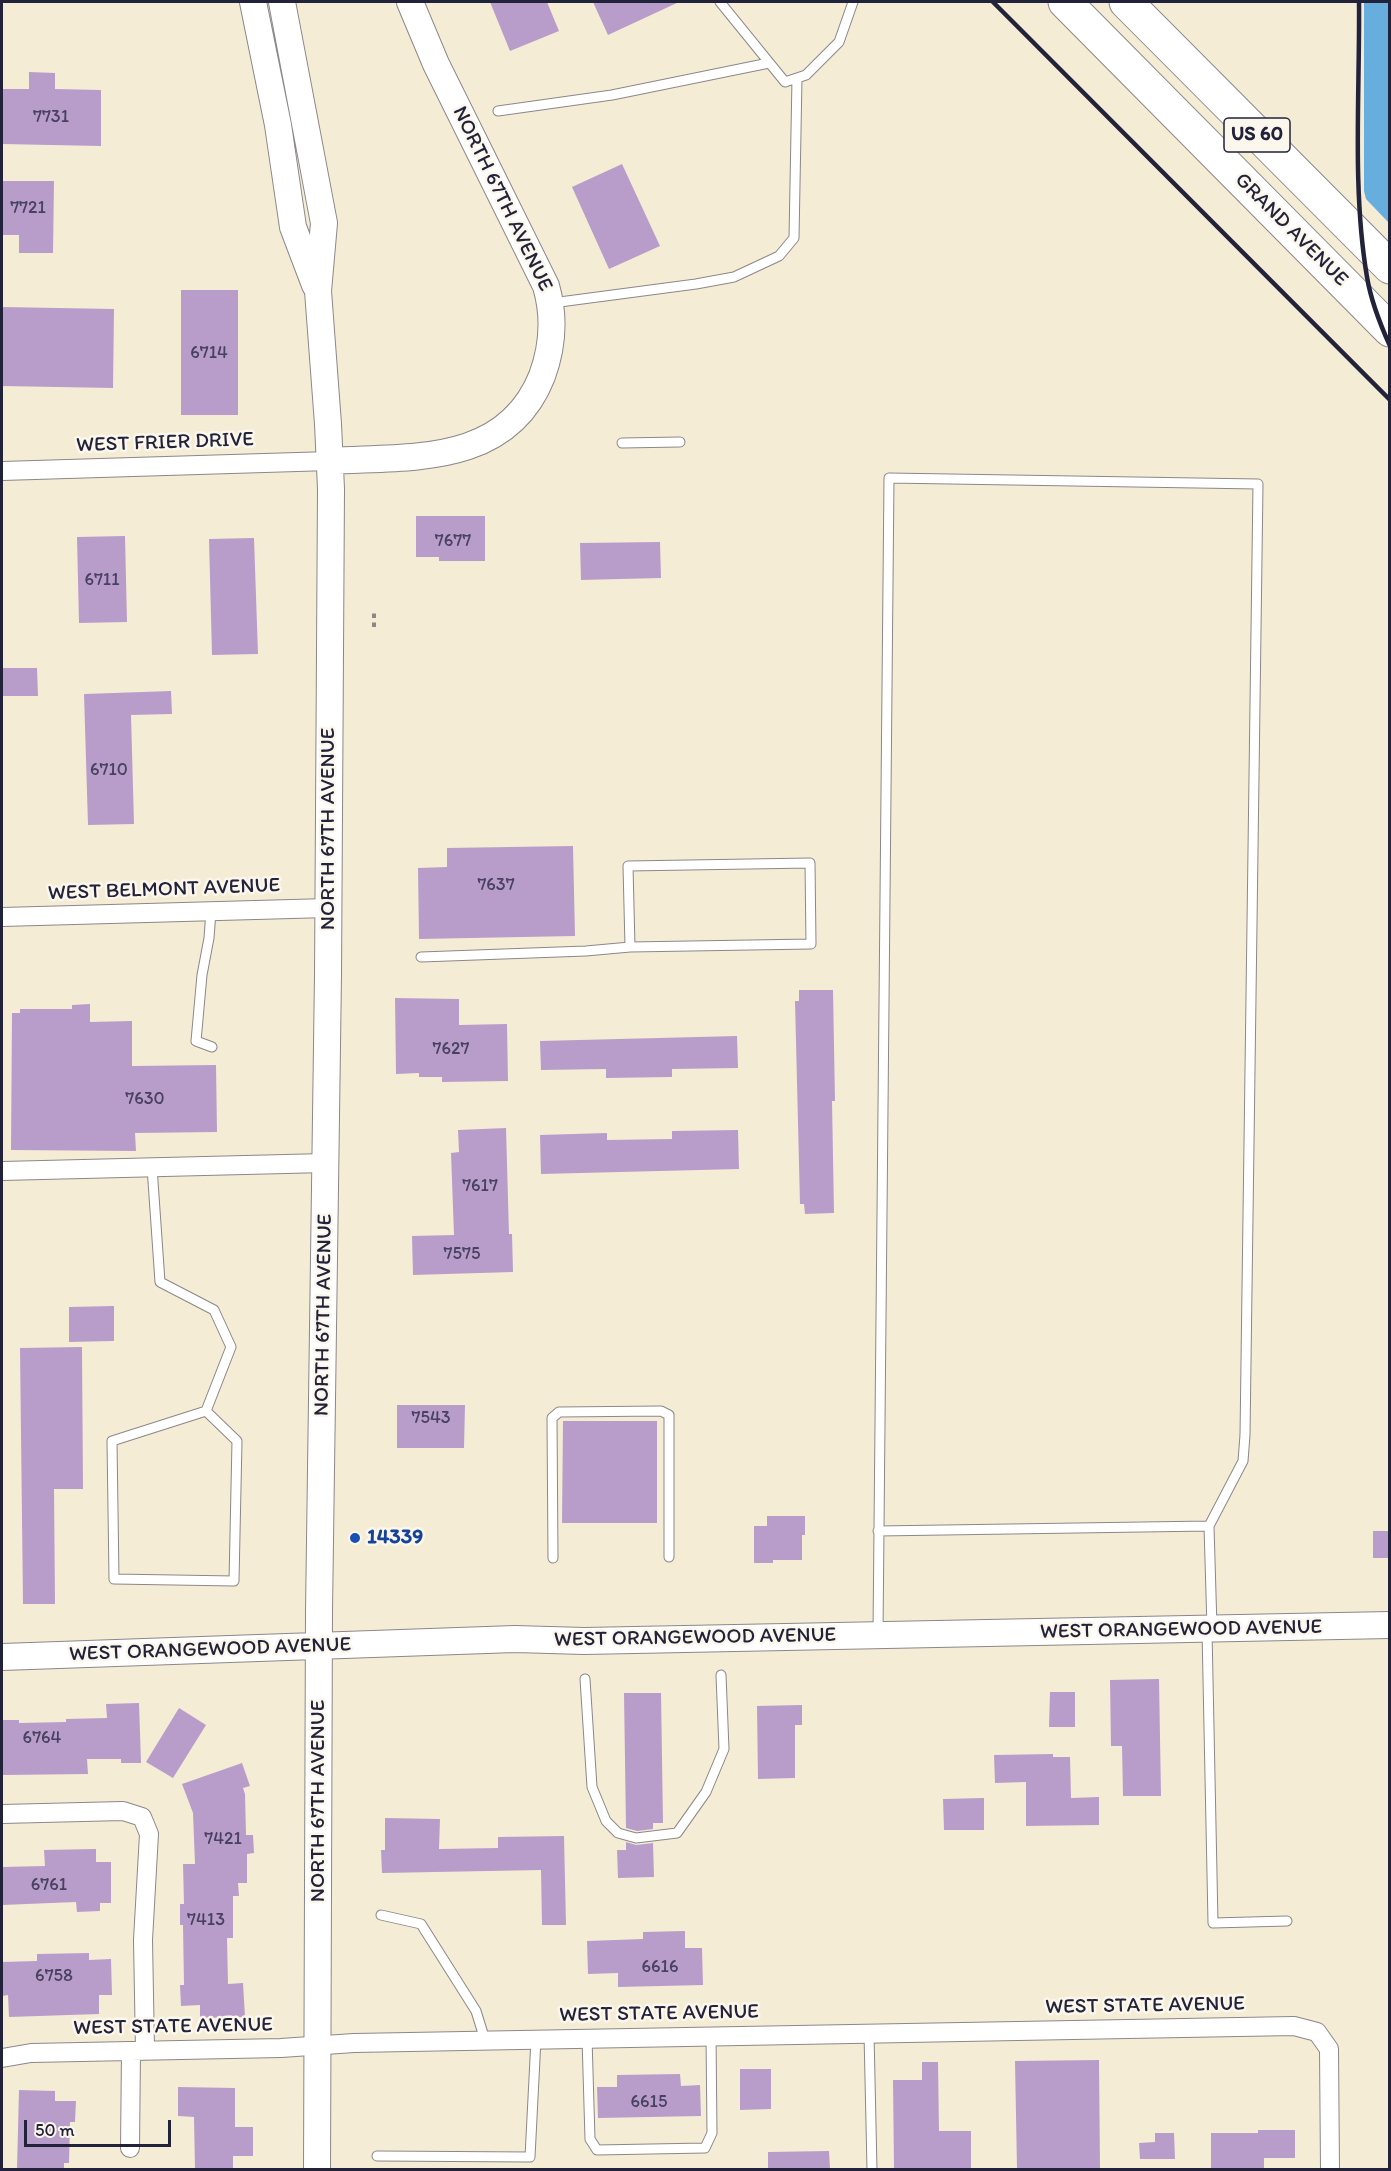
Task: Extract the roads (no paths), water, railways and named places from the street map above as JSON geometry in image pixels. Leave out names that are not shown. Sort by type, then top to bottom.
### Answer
[{"type":"highway","name":"GRAND AVENUE","points":[[1065,2],[1311,251],[1388,325]]},
{"type":"highway","name":"GRAND AVENUE","points":[[1126,2],[1389,267]]},
{"type":"highway","points":[[1311,251],[1343,221]]},
{"type":"main road","name":"NORTH 67TH AVENUE","points":[[253,2],[278,125],[293,227],[318,291]]},
{"type":"main road","name":"NORTH 67TH AVENUE","points":[[282,2],[324,223],[318,291],[330,460],[317,2169]]},
{"type":"main road","name":"NORTH 67TH AVENUE","points":[[330,460],[435,454],[478,444],[516,417],[539,384],[551,345],[551,303],[540,270],[436,64],[410,2]]},
{"type":"main road","name":"WEST ORANGEWOOD AVENUE","points":[[2,1657],[515,1639],[584,1641],[1389,1625]]},
{"type":"street","name":"WEST FRIER DRIVE","points":[[2,471],[330,460]]},
{"type":"street","name":"WEST BELMONT AVENUE","points":[[2,916],[328,908]]},
{"type":"street","points":[[2,1171],[326,1163]]},
{"type":"street","points":[[2,1814],[123,1811],[142,1817],[149,1834],[138,2050],[130,2148]]},
{"type":"street","name":"WEST STATE AVENUE","points":[[2,2058],[31,2053],[319,2046],[354,2043],[1294,2026],[1317,2032],[1329,2049],[1330,2169]]},
{"type":"lane","points":[[720,2],[784,82],[806,75],[839,42],[853,2]]},
{"type":"lane","points":[[498,111],[612,95],[769,63]]},
{"type":"lane","points":[[551,303],[734,277],[779,256],[794,238],[797,78]]},
{"type":"lane","points":[[622,443],[680,442]]},
{"type":"lane","points":[[878,1636],[889,478],[1258,484],[1245,1435],[1243,1461],[1209,1526],[1213,1923],[1287,1921]]},
{"type":"lane","points":[[421,957],[586,951],[630,947],[811,944],[810,863],[628,866],[630,947]]},
{"type":"lane","points":[[211,911],[196,1041],[212,1047]]},
{"type":"lane","points":[[152,1167],[160,1282],[214,1310],[231,1347],[206,1411]]},
{"type":"lane","points":[[206,1411],[237,1441],[234,1581],[114,1579],[112,1441],[206,1411]]},
{"type":"lane","points":[[553,1558],[552,1418],[559,1413],[661,1411],[669,1415],[669,1557]]},
{"type":"lane","points":[[878,1531],[1209,1526]]},
{"type":"lane","points":[[585,1679],[592,1787],[606,1821],[618,1833],[636,1838],[676,1833],[706,1792],[724,1749],[721,1675]]},
{"type":"lane","points":[[381,1915],[421,1924],[476,2011],[486,2040]]},
{"type":"lane","points":[[869,2033],[872,2169]]},
{"type":"lane","points":[[587,2038],[590,2139],[597,2150],[619,2150],[705,2148],[712,2133],[711,2036]]},
{"type":"lane","points":[[377,2156],[530,2157],[537,2039]]},
{"type":"water","points":[[1364,2],[1389,2],[1389,223],[1366,199],[1364,191]]},
{"type":"railway","points":[[993,2],[1390,400]]},
{"type":"railway","points":[[1359,2],[1358,175],[1362,244],[1371,295],[1390,346]]},
{"type":"place","name":"14339","points":[[355,1538]]}]
